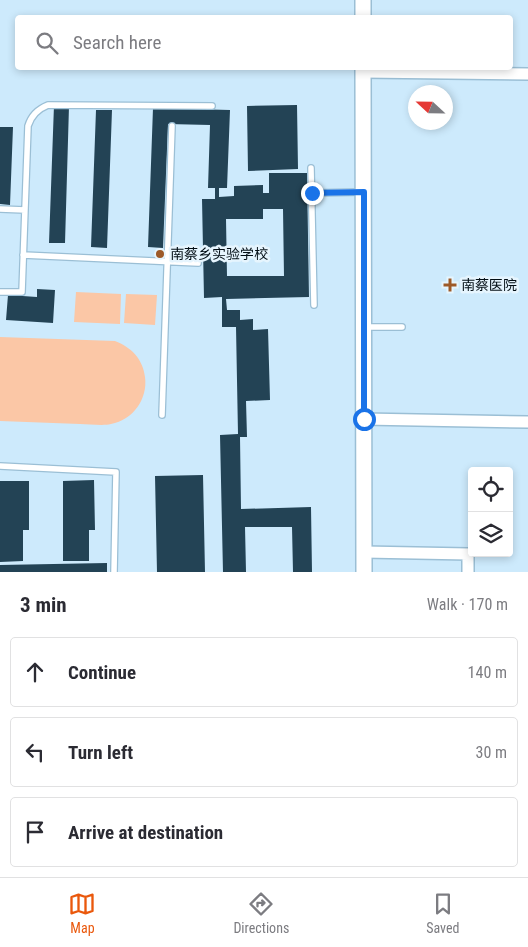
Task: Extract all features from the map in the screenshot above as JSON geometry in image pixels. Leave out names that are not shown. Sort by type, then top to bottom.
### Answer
[{"type":"street","points":[[363,0],[363,15]]},
{"type":"street","points":[[364,572],[363,70],[528,74]]},
{"type":"street","points":[[364,419],[528,422]]},
{"type":"street","points":[[364,552],[468,554],[468,572]]},
{"type":"lane","points":[[0,292],[22,292],[28,126],[33,116],[42,107],[48,105],[212,106]]},
{"type":"lane","points":[[162,415],[172,126]]},
{"type":"lane","points":[[311,168],[314,305]]},
{"type":"lane","points":[[312,193],[364,192]]},
{"type":"lane","points":[[0,209],[25,210]]},
{"type":"lane","points":[[23,255],[198,263]]},
{"type":"lane","points":[[364,327],[402,327]]},
{"type":"lane","points":[[0,466],[116,472],[114,572]]},
{"type":"shaded area","points":[[76,292],[121,294],[120,324],[74,322]]},
{"type":"shaded area","points":[[126,294],[157,295],[155,325],[124,323]]},
{"type":"shaded area","points":[[0,337],[115,341],[131,350],[139,359],[145,377],[144,393],[132,413],[119,422],[108,425],[0,421]]},
{"type":"building","points":[[54,105],[69,106],[65,243],[49,243]]},
{"type":"building","points":[[297,105],[298,169],[248,171],[247,106]]},
{"type":"building","points":[[153,108],[230,110],[227,188],[219,188],[219,197],[234,196],[234,186],[263,185],[263,193],[269,193],[269,173],[307,173],[309,297],[226,299],[227,310],[240,310],[240,320],[253,319],[253,330],[268,329],[270,400],[246,401],[247,437],[240,437],[241,509],[311,507],[312,572],[293,572],[292,527],[245,527],[246,572],[223,572],[220,435],[238,434],[236,327],[222,327],[222,297],[204,298],[202,199],[215,199],[215,188],[208,188],[210,125],[168,124],[163,248],[148,247]],"holes":[[[263,209],[283,209],[284,276],[227,276],[226,219],[263,219]]]},
{"type":"building","points":[[96,110],[112,110],[107,248],[91,247]]},
{"type":"building","points":[[0,127],[13,127],[10,205],[0,204]]},
{"type":"building","points":[[37,289],[55,290],[53,323],[6,320],[8,295],[37,297]]},
{"type":"building","points":[[203,475],[205,572],[157,572],[155,476]]},
{"type":"building","points":[[94,480],[95,530],[89,530],[89,561],[63,561],[63,481]]},
{"type":"building","points":[[0,481],[29,481],[29,530],[23,530],[23,561],[0,562]]},
{"type":"building","points":[[107,563],[107,572],[0,572],[0,565]]},
{"type":"place","name":"南蔡乡实验学校","points":[[160,254]]},
{"type":"place","name":"南蔡医院","points":[[450,285]]},
{"type":"route","points":[[312,193],[364,192],[364,419]]}]
